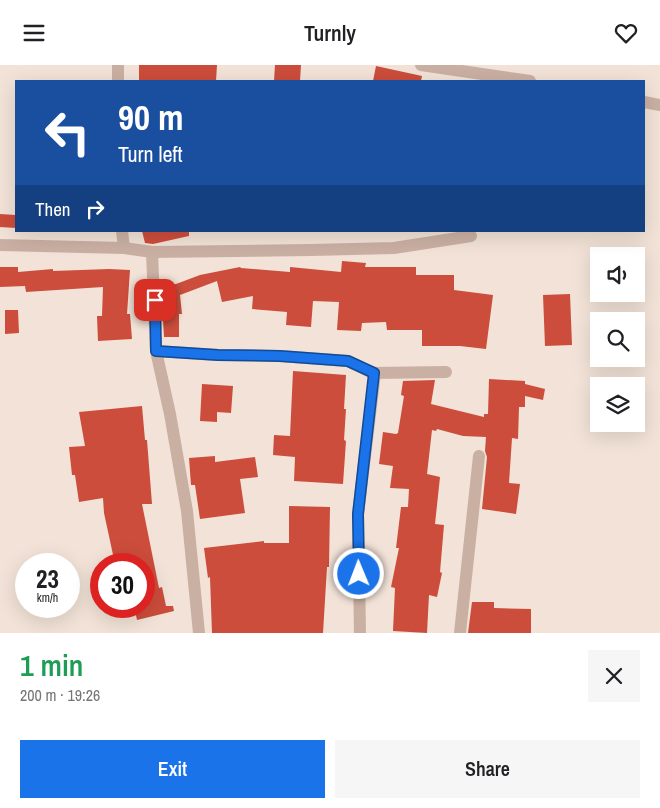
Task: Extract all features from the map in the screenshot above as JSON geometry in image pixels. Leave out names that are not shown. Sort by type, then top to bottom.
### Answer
[{"type":"street","points":[[118,65],[118,80]]},
{"type":"street","points":[[421,65],[523,80]]},
{"type":"street","points":[[645,102],[660,105]]},
{"type":"street","points":[[122,232],[124,248]]},
{"type":"street","points":[[0,245],[124,248],[152,252],[394,248],[471,236]]},
{"type":"street","points":[[152,252],[156,351],[170,414],[187,511],[199,633]]},
{"type":"street","points":[[156,351],[348,361],[374,373],[446,372]]},
{"type":"street","points":[[360,633],[358,514],[374,373]]},
{"type":"street","points":[[460,633],[480,456]]},
{"type":"building","points":[[139,65],[217,65],[216,80],[139,80]]},
{"type":"building","points":[[275,65],[301,65],[300,80],[274,80]]},
{"type":"building","points":[[376,66],[422,76],[421,80],[373,80]]},
{"type":"building","points":[[0,214],[15,215],[15,228],[0,227]]},
{"type":"building","points":[[142,232],[189,232],[189,236],[153,244],[145,243]]},
{"type":"building","points":[[342,261],[366,263],[365,267],[416,267],[416,275],[454,275],[454,290],[493,295],[486,349],[460,346],[422,346],[422,330],[387,330],[386,322],[362,323],[361,331],[337,330],[339,302],[313,301],[311,327],[286,325],[287,312],[252,309],[253,296],[222,302],[217,281],[180,295],[182,314],[179,314],[179,337],[164,337],[161,285],[176,284],[200,275],[240,267],[290,272],[290,267],[341,272]]},
{"type":"building","points":[[0,267],[18,267],[18,272],[53,269],[53,271],[130,270],[127,314],[130,314],[132,339],[98,341],[97,316],[102,316],[103,287],[26,292],[25,286],[0,287]]},
{"type":"building","points":[[570,294],[572,345],[545,346],[543,295]]},
{"type":"building","points":[[5,310],[18,310],[19,333],[5,334]]},
{"type":"building","points":[[293,371],[346,375],[344,440],[346,441],[343,484],[294,481],[295,457],[273,455],[274,435],[290,436]]},
{"type":"building","points":[[489,379],[525,381],[525,384],[545,389],[543,400],[525,396],[525,407],[519,407],[518,439],[512,438],[509,483],[520,484],[516,514],[482,509],[487,457],[485,451],[486,437],[463,436],[437,429],[436,431],[432,430],[427,474],[440,477],[435,524],[444,525],[440,572],[442,573],[437,597],[429,595],[427,633],[393,631],[395,588],[391,587],[399,548],[396,548],[401,507],[408,507],[409,489],[390,488],[393,466],[379,464],[383,432],[398,433],[404,396],[401,395],[403,381],[435,380],[431,404],[484,417],[484,414],[488,414]]},
{"type":"building","points":[[202,384],[233,386],[231,413],[217,412],[217,422],[200,421]]},
{"type":"building","points":[[142,406],[145,440],[147,440],[152,504],[142,504],[152,553],[113,553],[104,513],[103,498],[79,502],[75,475],[72,475],[69,447],[85,446],[79,412]]},
{"type":"building","points":[[215,456],[215,462],[255,457],[258,477],[240,479],[245,513],[200,519],[195,485],[191,485],[189,458]]},
{"type":"building","points":[[289,506],[330,507],[329,567],[327,567],[323,633],[212,633],[210,577],[208,578],[204,548],[264,541],[264,543],[289,543]]},
{"type":"building","points":[[155,568],[159,588],[162,587],[166,606],[173,606],[174,611],[155,616]]},
{"type":"building","points":[[472,602],[494,602],[494,608],[531,609],[531,633],[468,633]]},
{"type":"route","points":[[155,300],[156,351],[348,361],[374,373],[358,514],[359,574]]}]
